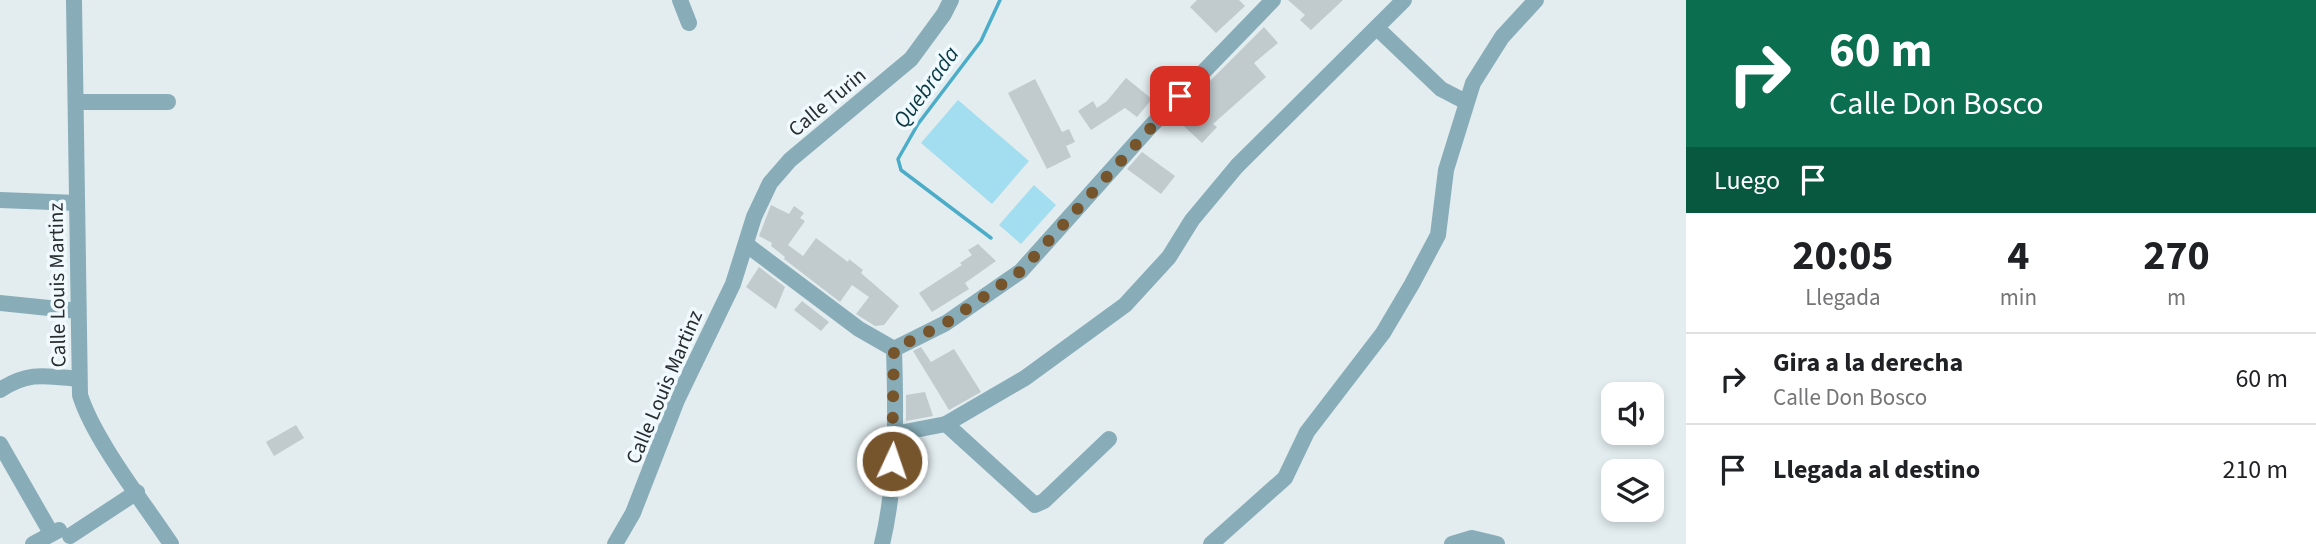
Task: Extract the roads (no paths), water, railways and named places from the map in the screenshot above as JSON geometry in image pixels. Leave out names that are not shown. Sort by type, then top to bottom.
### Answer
[{"type":"street","name":"Calle Louis Martinz","points":[[74,0],[79,379],[86,413],[171,544]]},
{"type":"street","points":[[680,0],[689,23]]},
{"type":"street","name":"Calle Turin","points":[[747,245],[754,217],[770,183],[790,160],[911,59],[951,0]]},
{"type":"street","points":[[894,349],[946,323],[1021,271],[1149,128],[1273,0]]},
{"type":"street","points":[[894,434],[946,424],[1025,378],[1125,305],[1169,257],[1192,220],[1237,166],[1404,0]]},
{"type":"street","points":[[1210,544],[1285,478],[1307,432],[1382,333],[1412,284],[1438,235],[1446,170],[1473,83],[1502,37],[1536,0]]},
{"type":"street","points":[[1377,28],[1441,89],[1466,102]]},
{"type":"street","points":[[76,102],[168,102]]},
{"type":"street","points":[[0,200],[77,203]]},
{"type":"street","name":"Calle Louis Martinz","points":[[615,544],[638,502],[677,400],[733,284],[747,245]]},
{"type":"street","points":[[747,245],[859,329],[894,349]]},
{"type":"street","points":[[0,303],[78,311]]},
{"type":"street","points":[[882,544],[888,516],[894,434],[894,349]]},
{"type":"street","points":[[0,390],[14,380],[34,374],[79,379]]},
{"type":"street","points":[[946,424],[1034,505],[1044,502],[1110,439]]},
{"type":"street","points":[[0,444],[51,533]]},
{"type":"street","points":[[33,544],[61,530],[73,540],[136,492]]},
{"type":"street","points":[[1451,544],[1472,538],[1496,544]]},
{"type":"waterway","name":"Quebrada","points":[[991,238],[901,170],[898,159],[918,124],[981,41],[1000,0]]}]
